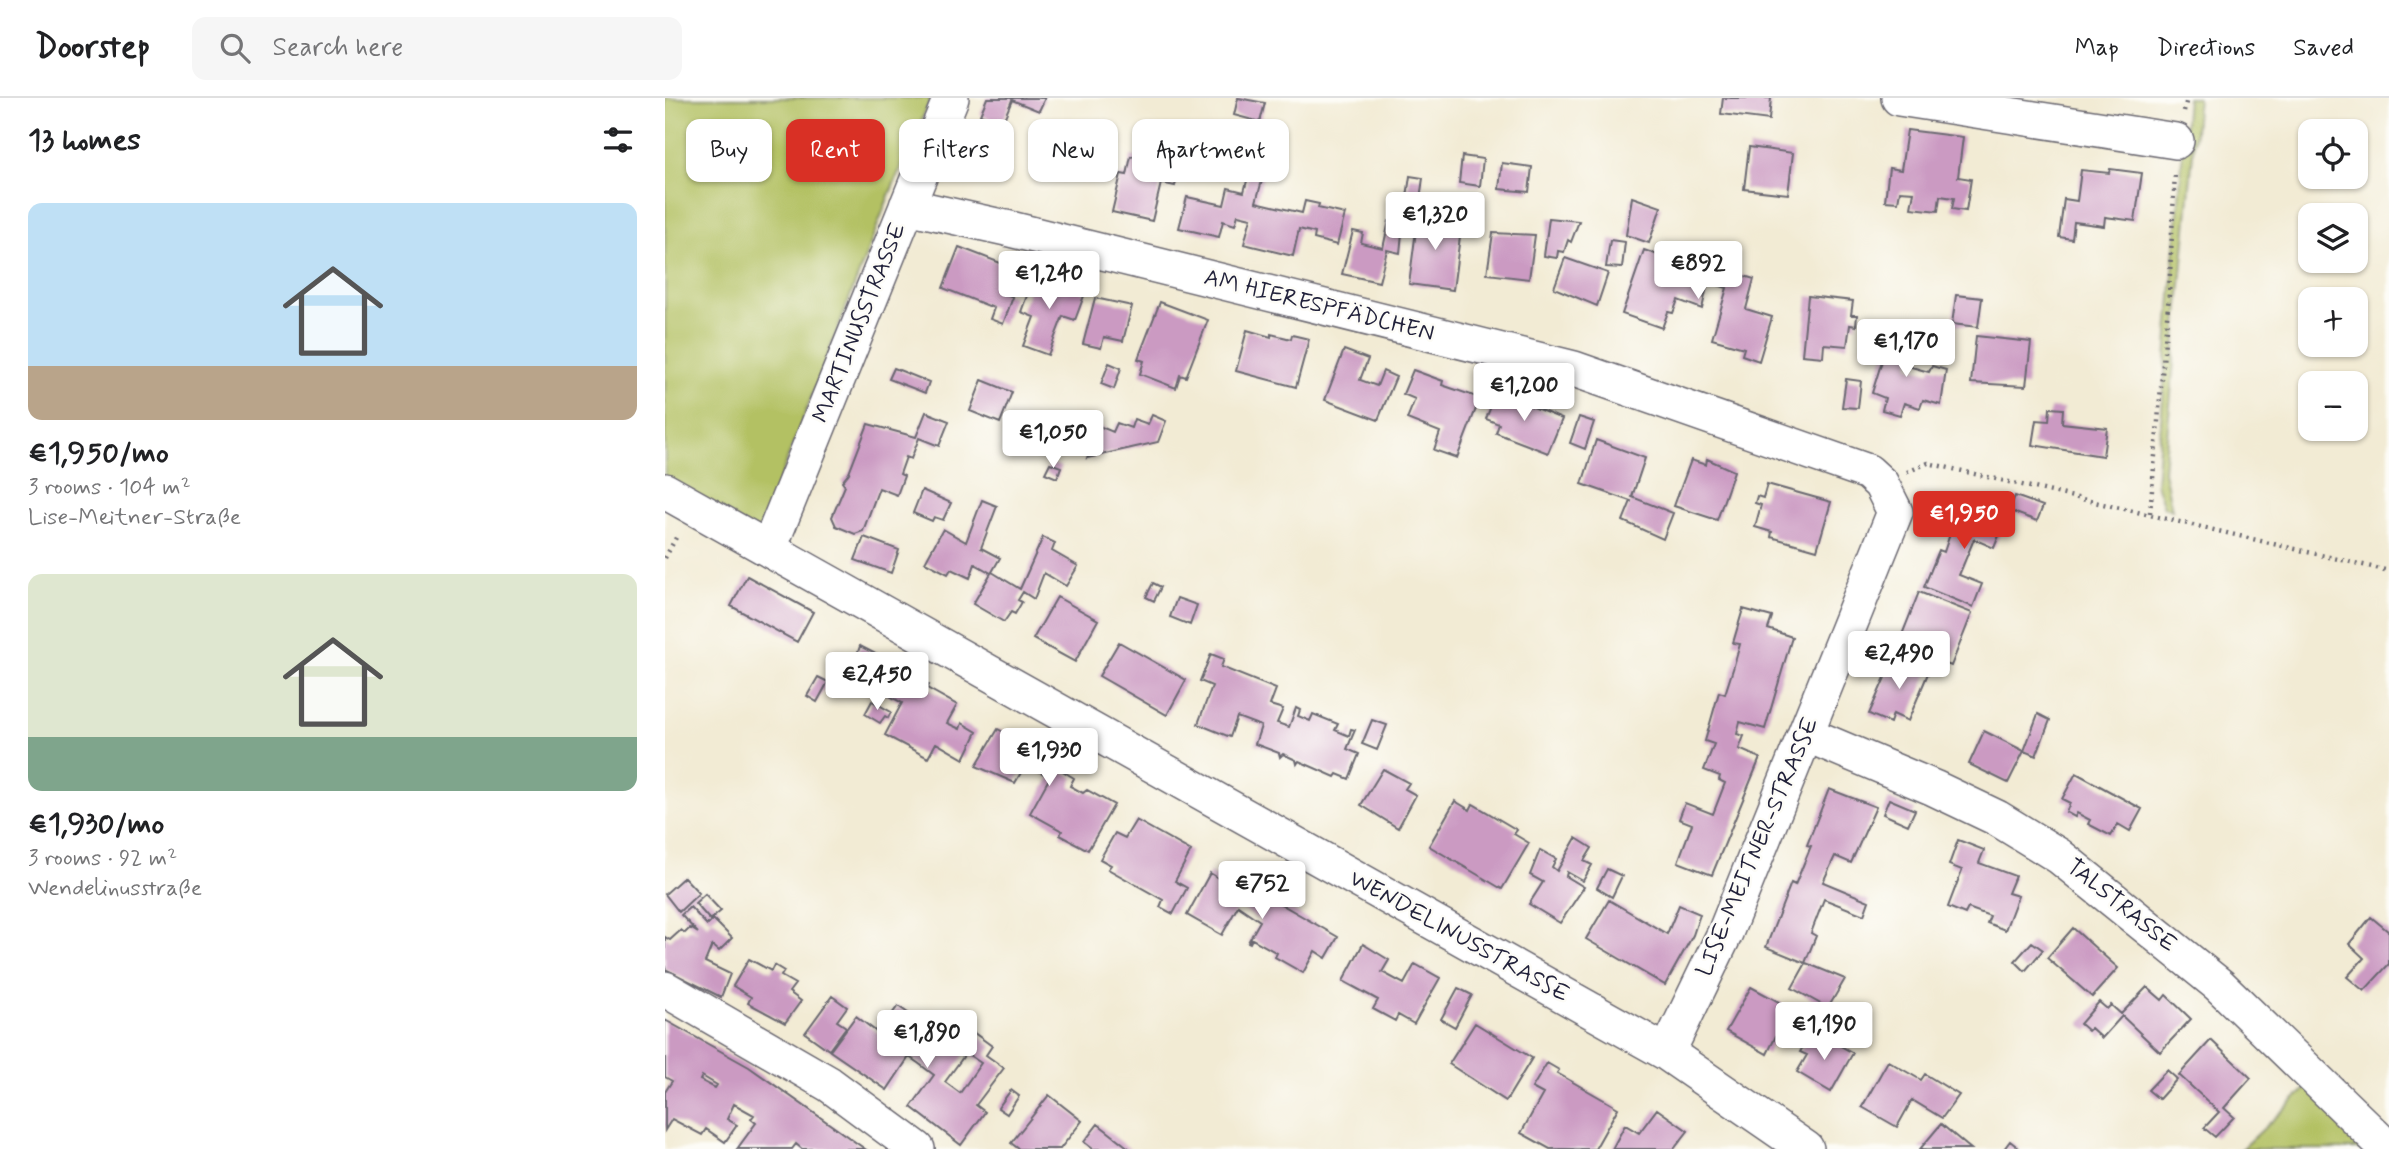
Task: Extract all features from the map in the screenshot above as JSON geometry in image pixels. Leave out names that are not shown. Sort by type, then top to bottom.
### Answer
[{"type":"street","name":"MARTINUSSTRASSE","points":[[769,548],[951,98]]},
{"type":"street","points":[[1899,98],[2176,141]]},
{"type":"street","name":"AM HIERESPFÄDCHEN","points":[[907,206],[1006,228],[1574,369],[1868,472],[1881,484]]},
{"type":"street","name":"LISE-MEITNER-STRASSE","points":[[1667,1053],[1725,933],[1895,512],[1881,484]]},
{"type":"street","name":"WENDELINUSSTRASSE","points":[[665,491],[1667,1053],[1806,1149]]},
{"type":"street","name":"TALSTRASSE","points":[[1806,734],[1997,818],[2059,856],[2219,985],[2388,1149]]},
{"type":"street","points":[[665,989],[829,1084],[917,1149]]},
{"type":"path","points":[[2150,513],[2169,294],[2176,141],[2187,98]]},
{"type":"path","points":[[1881,484],[1928,463],[2389,571]]},
{"type":"green space","points":[[665,98],[931,98],[922,119],[899,119],[899,172],[759,533],[665,481]]},
{"type":"green space","points":[[2187,98],[2198,98],[2164,471],[2172,510],[2164,507],[2156,484]]},
{"type":"green space","points":[[2312,1083],[2370,1149],[2242,1149]]},
{"type":"building","points":[[987,98],[1045,98],[1039,111],[1012,100],[1004,119],[990,119],[980,115]]},
{"type":"building","points":[[1238,98],[1265,103],[1261,119],[1234,115]]},
{"type":"building","points":[[1723,98],[1771,98],[1769,120],[1721,114]]},
{"type":"building","points":[[1907,130],[1963,137],[1958,177],[1971,179],[1966,211],[1952,209],[1954,198],[1940,196],[1938,211],[1911,208],[1914,192],[1900,191],[1898,202],[1885,201],[1889,168],[1901,170]]},
{"type":"building","points":[[1749,147],[1793,153],[1788,194],[1744,189]]},
{"type":"building","points":[[1131,156],[1132,182],[1176,182],[1175,186],[1161,183],[1152,221],[1112,212],[1121,174],[1127,175]]},
{"type":"building","points":[[1462,156],[1483,159],[1480,186],[1459,183]]},
{"type":"building","points":[[1502,163],[1532,167],[1529,192],[1499,189]]},
{"type":"building","points":[[2110,169],[2142,173],[2135,221],[2105,217],[2104,226],[2074,222],[2072,239],[2059,237],[2064,199],[2077,201],[2081,170],[2109,173]]},
{"type":"building","points":[[1410,176],[1423,178],[1419,206],[1406,204]]},
{"type":"building","points":[[1247,182],[1262,182],[1256,202],[1302,213],[1305,201],[1319,204],[1318,208],[1345,214],[1337,245],[1314,239],[1315,233],[1299,229],[1293,256],[1244,244],[1251,218],[1238,215],[1235,225],[1223,221],[1219,237],[1179,228],[1187,197],[1224,205],[1228,188],[1244,192]]},
{"type":"building","points":[[1632,197],[1661,207],[1649,243],[1626,235]]},
{"type":"building","points":[[1418,215],[1462,221],[1453,290],[1409,284]]},
{"type":"building","points":[[1549,218],[1579,221],[1571,242],[1568,240],[1564,252],[1558,251],[1557,258],[1544,256]]},
{"type":"building","points":[[1389,221],[1403,223],[1400,253],[1387,250],[1379,282],[1342,274],[1353,231],[1363,233],[1361,243],[1383,248]]},
{"type":"building","points":[[1493,233],[1535,235],[1529,279],[1487,274]]},
{"type":"building","points":[[1610,240],[1625,242],[1622,268],[1606,267]]},
{"type":"building","points":[[959,247],[1011,267],[1002,292],[1013,297],[1003,324],[990,319],[994,308],[943,288]]},
{"type":"building","points":[[1644,250],[1675,261],[1668,279],[1683,284],[1691,260],[1754,279],[1746,309],[1772,317],[1759,361],[1742,355],[1744,348],[1712,339],[1727,288],[1708,282],[1702,309],[1678,300],[1673,313],[1668,312],[1662,328],[1622,314]]},
{"type":"building","points":[[1565,258],[1608,273],[1597,306],[1554,288]]},
{"type":"building","points":[[1035,274],[1085,293],[1075,320],[1063,316],[1048,355],[1023,346],[1034,317],[1021,312]]},
{"type":"building","points":[[1956,295],[1982,298],[1978,327],[1952,324]]},
{"type":"building","points":[[1808,296],[1853,301],[1851,315],[1857,315],[1856,326],[1850,325],[1847,346],[1824,344],[1823,357],[1802,355]]},
{"type":"building","points":[[1095,298],[1132,306],[1123,341],[1104,337],[1101,348],[1083,344]]},
{"type":"building","points":[[1160,302],[1208,320],[1186,377],[1180,375],[1176,388],[1140,374],[1144,361],[1138,359]]},
{"type":"building","points":[[1247,330],[1271,337],[1271,334],[1291,339],[1292,335],[1309,339],[1296,387],[1236,371]]},
{"type":"building","points":[[1890,335],[1915,343],[1908,366],[1929,372],[1932,366],[1946,370],[1941,405],[1923,400],[1920,408],[1904,403],[1900,415],[1882,410],[1885,398],[1872,393]]},
{"type":"building","points":[[1976,336],[2031,342],[2026,386],[1971,383]]},
{"type":"building","points":[[1344,350],[1368,359],[1360,380],[1377,386],[1383,371],[1396,377],[1378,420],[1325,400]]},
{"type":"building","points":[[1109,363],[1121,368],[1114,389],[1101,384]]},
{"type":"building","points":[[894,368],[929,382],[925,393],[889,379]]},
{"type":"building","points":[[1413,370],[1443,381],[1442,385],[1480,398],[1457,458],[1434,450],[1440,432],[1407,419],[1415,399],[1403,394]]},
{"type":"building","points":[[1846,379],[1861,381],[1858,408],[1842,407]]},
{"type":"building","points":[[982,380],[1012,392],[1000,423],[970,411]]},
{"type":"building","points":[[1495,396],[1508,401],[1509,397],[1562,419],[1548,453],[1496,433],[1499,424],[1486,419]]},
{"type":"building","points":[[2050,408],[2063,409],[2062,423],[2107,428],[2103,456],[2032,445],[2036,420],[2049,421]]},
{"type":"building","points":[[926,412],[949,421],[939,446],[919,438],[911,459],[906,457],[900,474],[904,476],[897,495],[879,488],[863,531],[855,534],[836,526],[832,517],[845,486],[842,482],[849,473],[868,424],[916,437]]},
{"type":"building","points":[[1152,415],[1166,421],[1158,442],[1087,458],[1099,426],[1113,432],[1117,423],[1131,428],[1134,419],[1148,424]]},
{"type":"building","points":[[1579,417],[1594,422],[1585,449],[1570,443]]},
{"type":"building","points":[[1596,440],[1645,458],[1632,497],[1673,513],[1663,539],[1623,521],[1631,501],[1582,484]]},
{"type":"building","points":[[1707,459],[1734,471],[1717,520],[1674,506],[1691,460],[1706,465]]},
{"type":"building","points":[[1050,463],[1061,467],[1057,478],[1045,473]]},
{"type":"building","points":[[1767,484],[1831,502],[1817,550],[1771,537],[1772,532],[1755,527],[1761,505],[1755,503],[1757,496],[1763,498]]},
{"type":"building","points":[[922,490],[951,503],[943,520],[934,517],[932,521],[913,513]]},
{"type":"building","points":[[2015,496],[2043,506],[2037,521],[2005,509],[2010,508]]},
{"type":"building","points":[[1962,498],[2007,516],[1994,548],[1974,539],[1959,575],[1982,584],[1973,607],[1924,587],[1939,550],[1944,552]]},
{"type":"building","points":[[982,500],[997,506],[981,548],[1000,558],[992,572],[1020,589],[1043,537],[1055,543],[1052,551],[1078,566],[1066,586],[1044,573],[1034,599],[1023,592],[1018,600],[1022,602],[1015,614],[1011,612],[1004,622],[973,604],[991,573],[975,564],[970,578],[951,569],[948,574],[925,562],[943,529],[966,542]]},
{"type":"building","points":[[864,537],[899,550],[891,573],[855,560]]},
{"type":"building","points":[[747,576],[813,612],[797,642],[731,606]]},
{"type":"building","points":[[1153,583],[1161,587],[1154,601],[1146,597]]},
{"type":"building","points":[[1919,592],[1972,613],[1951,666],[1898,645]]},
{"type":"building","points":[[1057,597],[1098,620],[1075,662],[1033,639]]},
{"type":"building","points":[[1177,598],[1197,605],[1190,625],[1170,617]]},
{"type":"building","points":[[1743,609],[1772,617],[1768,629],[1792,637],[1765,729],[1740,722],[1737,734],[1744,736],[1739,749],[1760,758],[1712,875],[1678,862],[1692,824],[1679,819],[1685,803],[1713,814],[1725,783],[1719,780],[1720,776],[1704,770],[1714,744],[1705,741],[1719,692],[1725,694],[1733,669],[1740,644],[1733,643]]},
{"type":"building","points":[[1119,642],[1186,680],[1167,715],[1099,676]]},
{"type":"building","points":[[860,646],[893,663],[895,659],[919,672],[916,678],[929,685],[927,688],[957,705],[947,723],[960,729],[962,723],[977,732],[964,759],[936,743],[928,758],[885,735],[902,703],[851,674]]},
{"type":"building","points":[[1211,654],[1224,659],[1221,667],[1276,689],[1270,705],[1283,709],[1277,723],[1289,727],[1296,708],[1300,710],[1298,716],[1310,721],[1313,714],[1338,724],[1335,730],[1349,736],[1351,729],[1355,730],[1347,749],[1359,754],[1349,779],[1337,774],[1335,777],[1299,761],[1297,764],[1296,760],[1283,754],[1280,757],[1279,753],[1255,744],[1261,726],[1237,717],[1230,737],[1198,724],[1212,686],[1200,681]]},
{"type":"building","points":[[1894,657],[1929,671],[1908,721],[1893,714],[1890,723],[1869,714]]},
{"type":"building","points":[[818,677],[828,682],[817,702],[807,696]]},
{"type":"building","points":[[872,701],[891,712],[888,718],[885,716],[880,723],[865,714]]},
{"type":"building","points":[[2038,714],[2050,720],[2036,756],[2024,751]]},
{"type":"building","points":[[1372,720],[1387,725],[1377,750],[1362,744]]},
{"type":"building","points":[[998,729],[1033,749],[1037,742],[1063,755],[1056,767],[1074,778],[1070,786],[1083,793],[1087,790],[1114,805],[1088,850],[1060,835],[1062,831],[1030,813],[1050,777],[1026,764],[1015,783],[976,766]]},
{"type":"building","points":[[1984,731],[2024,751],[2008,783],[1969,764]]},
{"type":"building","points":[[1383,769],[1409,783],[1405,789],[1416,795],[1398,828],[1361,805]]},
{"type":"building","points":[[2076,773],[2142,809],[2130,831],[2118,824],[2111,836],[2088,824],[2090,820],[2077,813],[2075,817],[2066,812],[2070,803],[2062,799]]},
{"type":"building","points":[[1829,789],[1876,807],[1851,863],[1835,856],[1823,882],[1869,901],[1864,915],[1824,899],[1811,933],[1816,936],[1805,963],[1766,947],[1791,883],[1795,885],[1811,846],[1807,845]]},
{"type":"building","points":[[1889,799],[1915,810],[1908,825],[1883,814]]},
{"type":"building","points":[[1455,801],[1470,810],[1473,804],[1517,830],[1514,834],[1529,843],[1502,889],[1429,846]]},
{"type":"building","points":[[1136,820],[1191,851],[1175,881],[1187,888],[1173,914],[1160,907],[1163,900],[1108,869],[1111,865],[1100,859],[1115,833],[1125,838]]},
{"type":"building","points":[[1576,838],[1592,848],[1584,861],[1592,865],[1583,881],[1567,872],[1566,876],[1584,887],[1560,923],[1529,904],[1543,882],[1530,875],[1540,850],[1556,859],[1552,867],[1557,871]]},
{"type":"building","points":[[1958,840],[1984,850],[1979,863],[2015,876],[2008,893],[2018,896],[2005,930],[1987,923],[1990,916],[1968,908],[1965,914],[1948,907],[1962,870],[1949,865]]},
{"type":"building","points":[[1607,869],[1622,876],[1612,897],[1597,888]]},
{"type":"building","points":[[1210,873],[1223,881],[1227,873],[1338,937],[1326,958],[1315,951],[1303,973],[1275,957],[1277,953],[1252,939],[1248,942],[1260,921],[1238,906],[1222,935],[1187,915]]},
{"type":"building","points":[[684,877],[699,893],[679,912],[665,894]]},
{"type":"building","points":[[705,894],[721,911],[710,920],[695,903]]},
{"type":"building","points":[[1609,900],[1667,934],[1679,905],[1700,914],[1693,935],[1665,985],[1586,939]]},
{"type":"building","points":[[690,907],[707,925],[713,919],[732,938],[719,951],[712,945],[705,962],[730,974],[721,997],[665,969],[665,937],[670,940],[681,930],[685,933],[690,928],[698,933],[681,915]]},
{"type":"building","points":[[2371,917],[2389,932],[2389,964],[2364,991],[2347,977],[2364,958],[2349,944]]},
{"type":"building","points":[[2073,928],[2118,968],[2092,997],[2047,958]]},
{"type":"building","points":[[2032,942],[2043,950],[2025,971],[2015,961]]},
{"type":"building","points":[[1363,944],[1389,960],[1382,972],[1404,984],[1415,964],[1440,978],[1414,1024],[1398,1015],[1395,1021],[1373,1009],[1378,1000],[1343,981]]},
{"type":"building","points":[[749,959],[771,971],[774,965],[784,971],[781,976],[795,984],[789,992],[801,1001],[785,1023],[748,1003],[751,997],[733,986]]},
{"type":"building","points":[[1806,963],[1845,979],[1828,1008],[1792,988]]},
{"type":"building","points":[[1751,987],[1790,1008],[1767,1054],[1726,1031]]},
{"type":"building","points":[[2147,987],[2162,1000],[2166,995],[2191,1019],[2160,1052],[2122,1016],[2102,1038],[2091,1028],[2088,1031],[2080,1024],[2099,1002],[2107,1009],[2111,1005],[2121,1014]]},
{"type":"building","points":[[1458,988],[1472,995],[1455,1027],[1441,1019]]},
{"type":"building","points":[[832,996],[847,1007],[837,1021],[846,1027],[829,1050],[805,1033]]},
{"type":"building","points":[[898,1006],[912,1016],[896,1034],[890,1031],[884,1039],[909,1055],[930,1024],[950,1042],[963,1025],[992,1046],[986,1055],[1004,1068],[976,1105],[985,1112],[961,1145],[911,1107],[934,1075],[918,1063],[909,1057],[887,1090],[830,1051],[856,1016],[878,1033]],"holes":[[[966,1053],[981,1063],[960,1093],[945,1082]]]},
{"type":"building","points":[[665,1020],[749,1067],[865,1149],[802,1149],[796,1144],[792,1149],[737,1149],[756,1123],[751,1119],[754,1115],[734,1104],[727,1119],[737,1125],[725,1142],[706,1129],[702,1135],[672,1119],[665,1130],[665,1092],[672,1081],[665,1077]],"holes":[[[702,1076],[717,1085],[715,1088],[700,1080]]]},
{"type":"building","points":[[1475,1023],[1532,1058],[1506,1101],[1449,1064]]},
{"type":"building","points":[[1819,1034],[1853,1053],[1831,1092],[1797,1072],[1807,1055],[1800,1052],[1809,1036],[1816,1039]]},
{"type":"building","points":[[2211,1040],[2251,1078],[2224,1108],[2234,1117],[2215,1137],[2204,1128],[2219,1112],[2179,1075]]},
{"type":"building","points":[[1888,1061],[1921,1080],[1925,1074],[1959,1095],[1942,1118],[1912,1100],[1897,1127],[1862,1107]]},
{"type":"building","points":[[1547,1063],[1559,1070],[1557,1073],[1618,1108],[1595,1149],[1550,1149],[1521,1133],[1543,1094],[1532,1088]]},
{"type":"building","points":[[2167,1070],[2177,1079],[2159,1099],[2148,1090]]},
{"type":"building","points":[[1011,1090],[1019,1096],[1007,1114],[998,1108]]},
{"type":"building","points":[[1049,1095],[1082,1121],[1060,1149],[1019,1149],[1011,1143]]},
{"type":"building","points":[[1657,1109],[1688,1131],[1674,1149],[1612,1149],[1625,1125],[1639,1133]]},
{"type":"building","points":[[1098,1124],[1130,1149],[1093,1149],[1084,1142]]},
{"type":"building","points":[[1941,1124],[1966,1145],[1971,1149],[1920,1149]]},
{"type":"building","points":[[2010,1141],[2020,1149],[2004,1149]]}]
